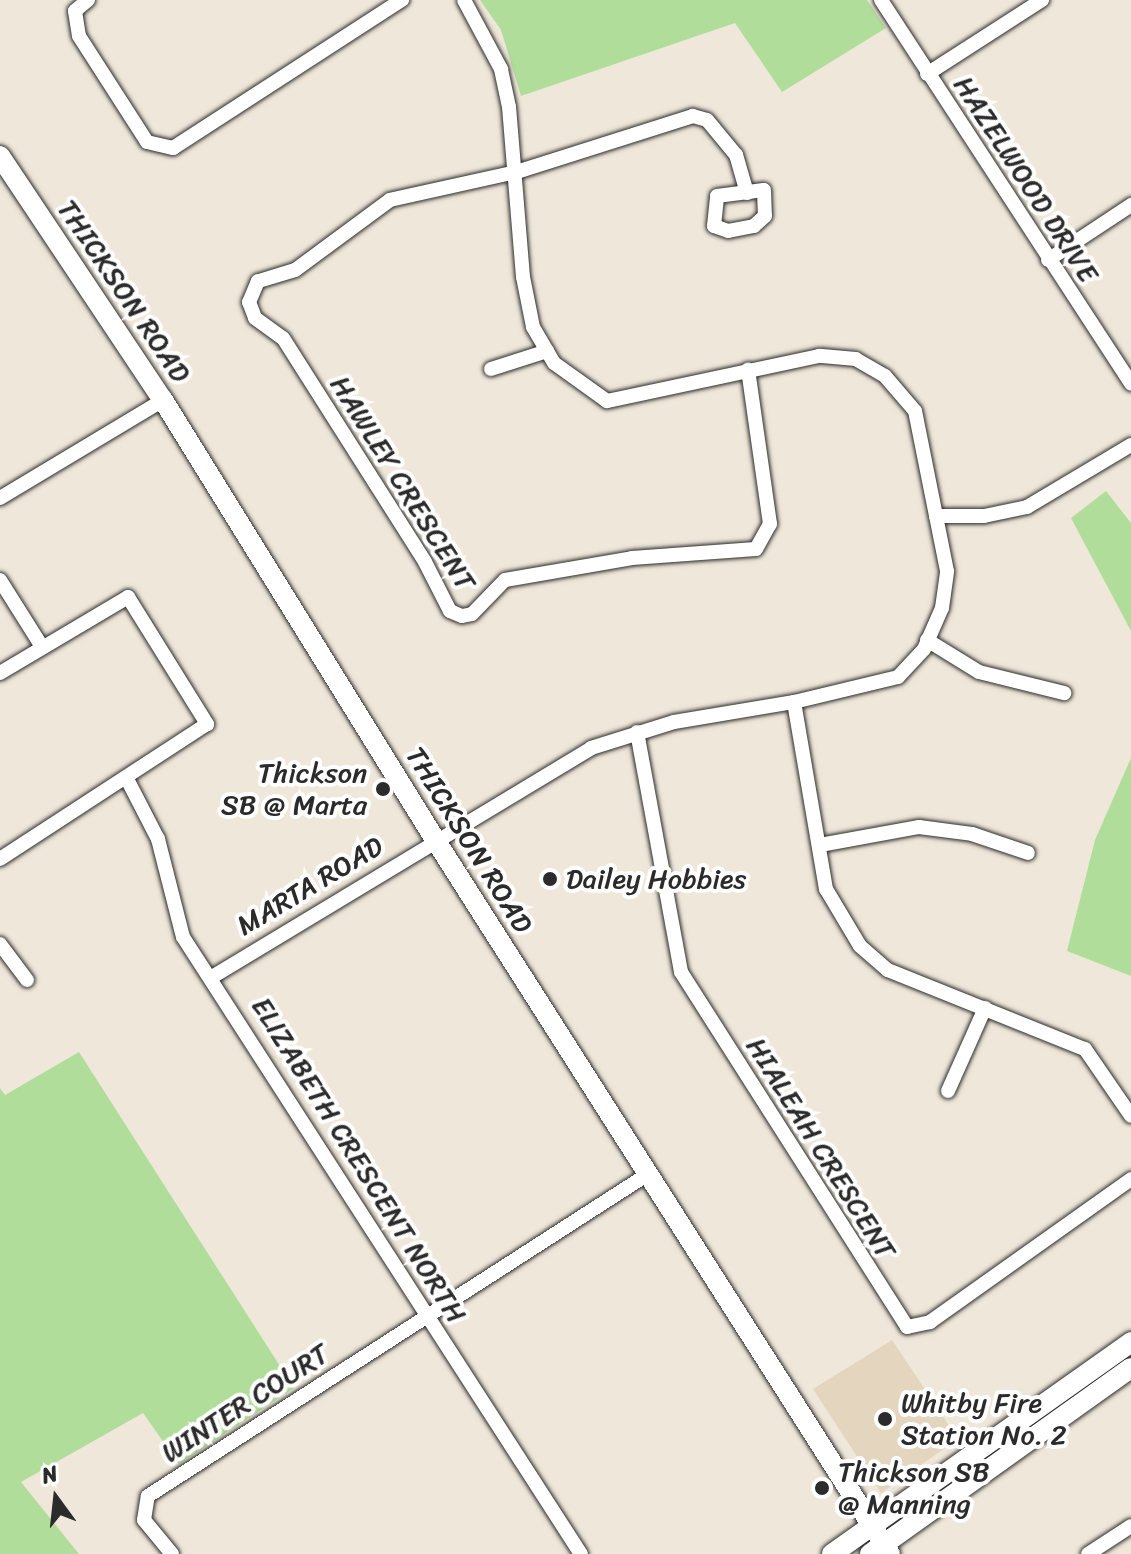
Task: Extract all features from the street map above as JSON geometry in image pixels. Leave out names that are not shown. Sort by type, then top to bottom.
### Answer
[{"type":"main road","name":"THICKSON ROAD","points":[[0,156],[163,400],[436,841],[873,1526],[882,1551]]},
{"type":"main road","points":[[832,1554],[996,1433],[1131,1342]]},
{"type":"main road","points":[[882,1551],[1131,1368]]},
{"type":"street","points":[[88,0],[75,11],[79,36],[147,142],[173,148],[402,0]]},
{"type":"street","points":[[464,0],[501,69],[516,172],[523,277],[533,327],[547,351],[491,369]]},
{"type":"street","name":"HAZELWOOD DRIVE","points":[[881,0],[1131,384]]},
{"type":"street","points":[[927,74],[1042,0]]},
{"type":"street","points":[[516,172],[693,116],[707,120],[736,155],[747,193]]},
{"type":"street","name":"HAWLEY CRESCENT","points":[[516,172],[390,200],[295,270],[258,281],[249,302],[255,318],[283,338],[425,562],[450,611],[472,614],[505,580],[632,558],[756,549],[770,524],[748,370]]},
{"type":"street","points":[[1048,260],[1131,205]]},
{"type":"street","name":"MARTA ROAD","points":[[212,977],[591,748],[637,732],[794,702],[898,677],[927,640],[942,608],[947,571],[915,411],[885,376],[856,359],[819,356],[607,401],[580,385],[547,351]]},
{"type":"street","points":[[0,498],[163,400]]},
{"type":"street","points":[[936,516],[984,516],[1027,507],[1131,445]]},
{"type":"street","points":[[0,580],[41,645]]},
{"type":"street","points":[[0,673],[41,645],[128,597],[207,724],[0,859]]},
{"type":"street","points":[[927,640],[979,672],[1064,693]]},
{"type":"street","points":[[794,702],[826,889],[860,946],[888,970],[1085,1049],[1131,1116]]},
{"type":"street","name":"HIALEAH CRESCENT","points":[[637,732],[681,972],[907,1327],[930,1322],[1131,1179]]},
{"type":"street","name":"ELIZABETH CRESCENT NORTH","points":[[127,779],[158,839],[183,937],[212,977],[581,1554]]},
{"type":"street","points":[[820,845],[919,827],[972,834],[1028,853]]},
{"type":"street","points":[[0,944],[27,980]]},
{"type":"street","points":[[948,1091],[985,1008]]},
{"type":"street","name":"WINTER COURT","points":[[172,1554],[144,1520],[148,1496],[648,1174]]},
{"type":"street","points":[[1088,1554],[1131,1526]]},
{"type":"shaded area","points":[[892,1340],[958,1439],[881,1493],[813,1389]]},
{"type":"green space","points":[[480,0],[867,0],[886,28],[782,92],[735,23],[521,96],[501,30]]},
{"type":"green space","points":[[1106,491],[1131,523],[1131,631],[1071,518]]},
{"type":"green space","points":[[1131,758],[1131,976],[1067,951],[1095,840]]},
{"type":"green space","points":[[79,1052],[294,1388],[179,1464],[143,1413],[21,1482],[79,1554],[0,1554],[0,1088],[5,1095]]},
{"type":"place","name":"Thickson SB @ Marta","points":[[383,789]]},
{"type":"place","name":"Dailey Hobbies","points":[[550,879]]},
{"type":"place","name":"Whitby Fire Station No. 2","points":[[885,1419]]},
{"type":"place","name":"Thickson SB @ Manning","points":[[822,1488]]}]
